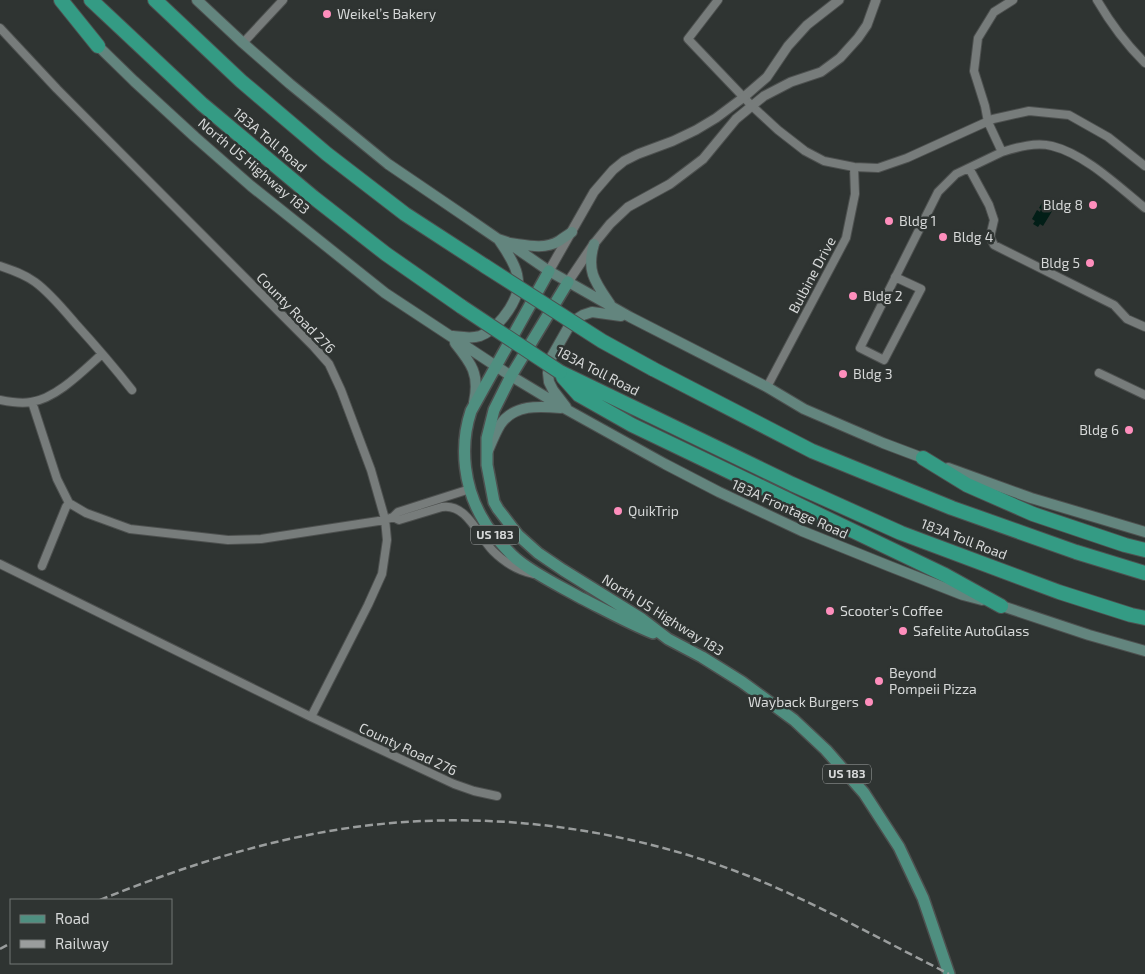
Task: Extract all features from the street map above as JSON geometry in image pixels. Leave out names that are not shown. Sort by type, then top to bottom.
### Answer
[{"type":"highway","points":[[60,0],[98,46]]},
{"type":"highway","name":"183A Toll Road","points":[[91,0],[202,104],[313,197],[386,254],[560,372],[792,484],[902,532],[1059,592],[1145,618]]},
{"type":"highway","name":"183A Toll Road","points":[[155,0],[241,81],[326,154],[405,214],[602,341],[653,370],[812,451],[952,508],[1076,552],[1145,572]]},
{"type":"highway","points":[[560,372],[579,395],[632,425],[945,575],[1001,606]]},
{"type":"highway","points":[[923,458],[967,485],[1033,514],[1145,550]]},
{"type":"main road","name":"North US Highway 183","points":[[55,0],[98,46],[174,118],[251,186],[385,293],[450,336]]},
{"type":"main road","points":[[197,0],[290,84],[388,164],[549,271],[612,307],[767,387],[804,409],[883,443],[1031,498],[1145,532]]},
{"type":"main road","points":[[503,240],[527,245],[546,246],[557,242],[572,232]]},
{"type":"main road","points":[[450,336],[469,338],[492,330],[506,313],[518,292],[514,262],[503,240]]},
{"type":"main road","points":[[594,244],[591,260],[593,277],[612,307]]},
{"type":"main road","name":"North US Highway 183","points":[[549,271],[473,405],[468,422],[465,464],[473,499],[481,516],[490,530],[510,553],[540,576],[608,613],[668,639],[702,657],[742,682],[794,720],[826,750],[864,793],[898,847],[923,898],[949,974]]},
{"type":"main road","name":"North US Highway 183","points":[[568,282],[494,410],[487,438],[488,476],[494,502],[518,535],[538,553],[642,619],[668,639]]},
{"type":"main road","points":[[567,410],[553,390],[549,382],[548,373],[551,358],[568,328],[575,320],[592,312],[630,317]]},
{"type":"main road","name":"183A Frontage Road","points":[[450,336],[567,410],[665,464],[802,531],[963,595],[1145,651]]},
{"type":"main road","name":"US 183","points":[[450,336],[472,366],[476,386],[473,405]]},
{"type":"main road","points":[[487,454],[499,426],[517,410],[528,407],[546,407],[567,410]]},
{"type":"main road","points":[[470,489],[498,510]]},
{"type":"street","points":[[243,43],[283,0]]},
{"type":"street","points":[[718,0],[688,39],[752,106],[778,130],[805,151],[824,161],[854,167],[878,168],[906,158],[993,119],[1028,111],[1069,115],[1108,137],[1145,166]]},
{"type":"street","points":[[549,271],[594,192],[613,170],[624,161],[673,141],[716,118],[767,76],[788,46],[807,24],[839,0]]},
{"type":"street","points":[[568,282],[610,224],[628,208],[670,184],[703,159],[736,119],[764,96],[791,82],[821,72],[840,58],[867,25],[876,0]]},
{"type":"street","points":[[1002,152],[988,122],[974,71],[978,38],[994,12],[1013,0]]},
{"type":"street","points":[[1098,0],[1128,46],[1145,63]]},
{"type":"street","name":"County Road 276","points":[[0,28],[57,89],[314,347],[329,364],[341,390],[389,519],[382,574],[311,717]]},
{"type":"street","points":[[896,277],[922,290],[884,360],[860,348],[938,192],[956,174],[1002,152],[1026,145],[1051,145],[1078,156],[1145,208]]},
{"type":"street","name":"Bulbine Drive","points":[[767,387],[846,238],[855,194],[854,167]]},
{"type":"street","points":[[969,168],[992,212],[994,220],[990,237],[994,245],[1114,305],[1127,319],[1145,327]]},
{"type":"street","points":[[0,266],[19,272],[36,282],[132,390]]},
{"type":"street","points":[[0,400],[11,403],[32,402],[56,393],[102,354]]},
{"type":"street","points":[[1099,373],[1145,394]]},
{"type":"street","points":[[32,402],[57,479],[68,503],[86,513],[130,529],[228,540],[260,539],[389,519],[399,520],[446,506],[456,508],[467,516],[484,541],[500,557],[524,572],[540,576]]},
{"type":"street","points":[[389,519],[398,512],[470,489]]},
{"type":"street","points":[[42,566],[68,503]]},
{"type":"street","name":"County Road 276","points":[[0,564],[311,717],[454,784],[497,796]]},
{"type":"shaded area","points":[[1043,201],[1054,208],[1043,226],[1040,224],[1038,227],[1033,224],[1035,221],[1032,219],[1037,210],[1040,212],[1041,209],[1039,208]]},
{"type":"railway","points":[[103,899],[205,862],[259,846],[313,834],[369,825],[425,821],[482,821],[538,825],[594,833],[649,844],[703,860],[756,879],[829,912],[949,974]]},
{"type":"railway","points":[[0,949],[10,944]]},
{"type":"place","name":"Weikel’s Bakery","points":[[327,14]]},
{"type":"place","name":"Bldg 8","points":[[1093,205]]},
{"type":"place","name":"Bldg 1","points":[[889,221]]},
{"type":"place","name":"Bldg 4","points":[[943,237]]},
{"type":"place","name":"Bldg 5","points":[[1090,263]]},
{"type":"place","name":"Bldg 2","points":[[853,296]]},
{"type":"place","name":"Bldg 3","points":[[843,374]]},
{"type":"place","name":"Bldg 6","points":[[1129,430]]},
{"type":"place","name":"QuikTrip","points":[[618,511]]},
{"type":"place","name":"Scooter's Coffee","points":[[830,611]]},
{"type":"place","name":"Safelite AutoGlass","points":[[903,631]]},
{"type":"place","name":"Beyond Pompeii Pizza","points":[[879,681]]},
{"type":"place","name":"Wayback Burgers","points":[[869,702]]}]
